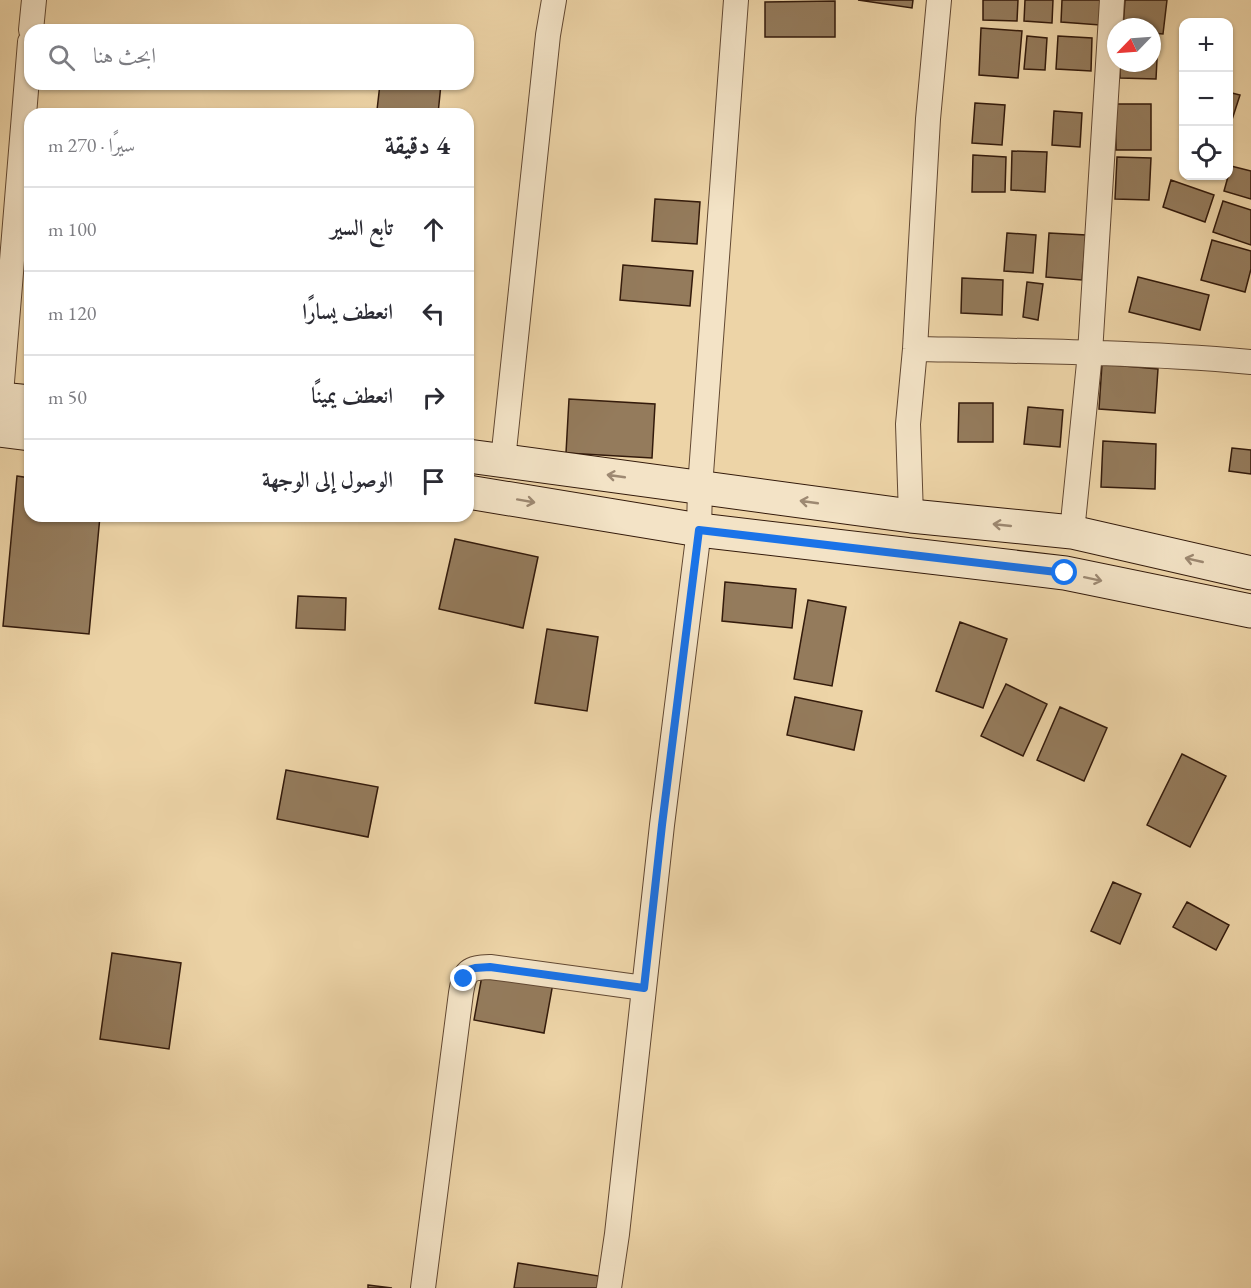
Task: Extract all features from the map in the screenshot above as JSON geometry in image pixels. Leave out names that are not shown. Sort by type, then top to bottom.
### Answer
[{"type":"main road","points":[[0,399],[24,401]]},
{"type":"main road","points":[[0,430],[24,433]]},
{"type":"main road","points":[[474,457],[911,516],[1072,532],[1251,573]]},
{"type":"main road","points":[[474,493],[699,530],[1065,573],[1251,611]]},
{"type":"street","points":[[31,24],[33,0]]},
{"type":"street","points":[[503,460],[548,35],[554,0]]},
{"type":"street","points":[[609,1288],[699,530],[700,487],[736,0]]},
{"type":"street","points":[[911,516],[908,424],[915,349],[928,119],[939,0]]},
{"type":"street","points":[[1072,532],[1090,352],[1112,0]]},
{"type":"street","points":[[0,406],[8,212],[24,88]]},
{"type":"street","points":[[915,349],[1090,352],[1251,362]]},
{"type":"street","points":[[423,1288],[461,993],[468,970],[490,967],[644,988]]},
{"type":"building","points":[[858,0],[913,0],[912,8]]},
{"type":"building","points":[[983,0],[1018,0],[1017,21],[983,20]]},
{"type":"building","points":[[1025,0],[1053,0],[1052,23],[1024,21]]},
{"type":"building","points":[[1062,0],[1101,0],[1100,25],[1061,22]]},
{"type":"building","points":[[1125,0],[1167,0],[1163,34],[1161,34],[1161,18],[1124,18]]},
{"type":"building","points":[[835,1],[835,37],[765,37],[765,2]]},
{"type":"building","points":[[981,28],[1022,31],[1018,78],[979,75]]},
{"type":"building","points":[[1027,36],[1047,38],[1045,70],[1024,69]]},
{"type":"building","points":[[1058,36],[1092,38],[1091,71],[1056,69]]},
{"type":"building","points":[[1120,72],[1156,72],[1156,79],[1120,78]]},
{"type":"building","points":[[379,90],[440,90],[439,108],[377,108]]},
{"type":"building","points":[[1233,93],[1240,95],[1233,117]]},
{"type":"building","points":[[975,103],[1005,105],[1002,145],[972,143]]},
{"type":"building","points":[[1115,104],[1151,104],[1151,150],[1116,150]]},
{"type":"building","points":[[1054,111],[1082,113],[1080,147],[1052,145]]},
{"type":"building","points":[[1012,151],[1047,152],[1045,192],[1011,190]]},
{"type":"building","points":[[973,155],[1006,157],[1005,192],[972,192]]},
{"type":"building","points":[[1117,157],[1151,158],[1149,200],[1115,199]]},
{"type":"building","points":[[1233,166],[1251,171],[1251,199],[1224,191],[1227,180],[1233,180]]},
{"type":"building","points":[[1171,180],[1214,195],[1205,222],[1163,207]]},
{"type":"building","points":[[655,199],[700,202],[697,244],[652,241]]},
{"type":"building","points":[[1223,201],[1251,210],[1251,245],[1213,232]]},
{"type":"building","points":[[1007,233],[1036,235],[1033,273],[1004,271]]},
{"type":"building","points":[[1049,233],[1086,235],[1082,280],[1046,277]]},
{"type":"building","points":[[1212,240],[1251,251],[1251,269],[1245,292],[1201,280]]},
{"type":"building","points":[[623,265],[693,271],[690,306],[620,300]]},
{"type":"building","points":[[1138,277],[1209,295],[1200,330],[1129,312]]},
{"type":"building","points":[[962,278],[1003,280],[1002,315],[961,313]]},
{"type":"building","points":[[1027,282],[1043,284],[1038,320],[1023,317]]},
{"type":"building","points":[[1102,364],[1158,369],[1155,413],[1099,409]]},
{"type":"building","points":[[569,399],[655,404],[652,458],[566,453]]},
{"type":"building","points":[[959,403],[993,403],[993,442],[958,442]]},
{"type":"building","points":[[1028,407],[1063,410],[1060,447],[1024,444]]},
{"type":"building","points":[[1103,441],[1156,444],[1155,489],[1101,487]]},
{"type":"building","points":[[1232,448],[1251,450],[1251,474],[1229,471]]},
{"type":"building","points":[[17,476],[24,477],[24,522],[99,522],[89,634],[3,626]]},
{"type":"building","points":[[455,539],[538,557],[523,628],[439,609]]},
{"type":"building","points":[[725,582],[796,589],[792,628],[722,621]]},
{"type":"building","points":[[298,596],[346,598],[345,630],[296,628]]},
{"type":"building","points":[[808,600],[846,607],[832,686],[794,679]]},
{"type":"building","points":[[960,622],[1007,639],[983,708],[936,691]]},
{"type":"building","points":[[547,629],[598,637],[587,711],[535,703]]},
{"type":"building","points":[[1006,684],[1047,704],[1023,756],[981,736]]},
{"type":"building","points":[[795,697],[862,711],[854,750],[787,735]]},
{"type":"building","points":[[1060,707],[1107,728],[1084,781],[1037,760]]},
{"type":"building","points":[[1182,754],[1226,776],[1190,847],[1147,825]]},
{"type":"building","points":[[286,770],[378,787],[368,837],[277,819]]},
{"type":"building","points":[[1113,882],[1141,894],[1120,944],[1091,931]]},
{"type":"building","points":[[1187,902],[1229,925],[1216,950],[1173,927]]},
{"type":"building","points":[[112,953],[181,963],[169,1049],[100,1039]]},
{"type":"building","points":[[483,970],[553,983],[544,1033],[474,1020]]},
{"type":"building","points":[[518,1263],[599,1276],[597,1288],[514,1288]]},
{"type":"building","points":[[368,1285],[392,1288],[368,1288]]},
{"type":"route","points":[[464,979],[468,970],[490,967],[644,988],[699,530],[1065,573]]}]
